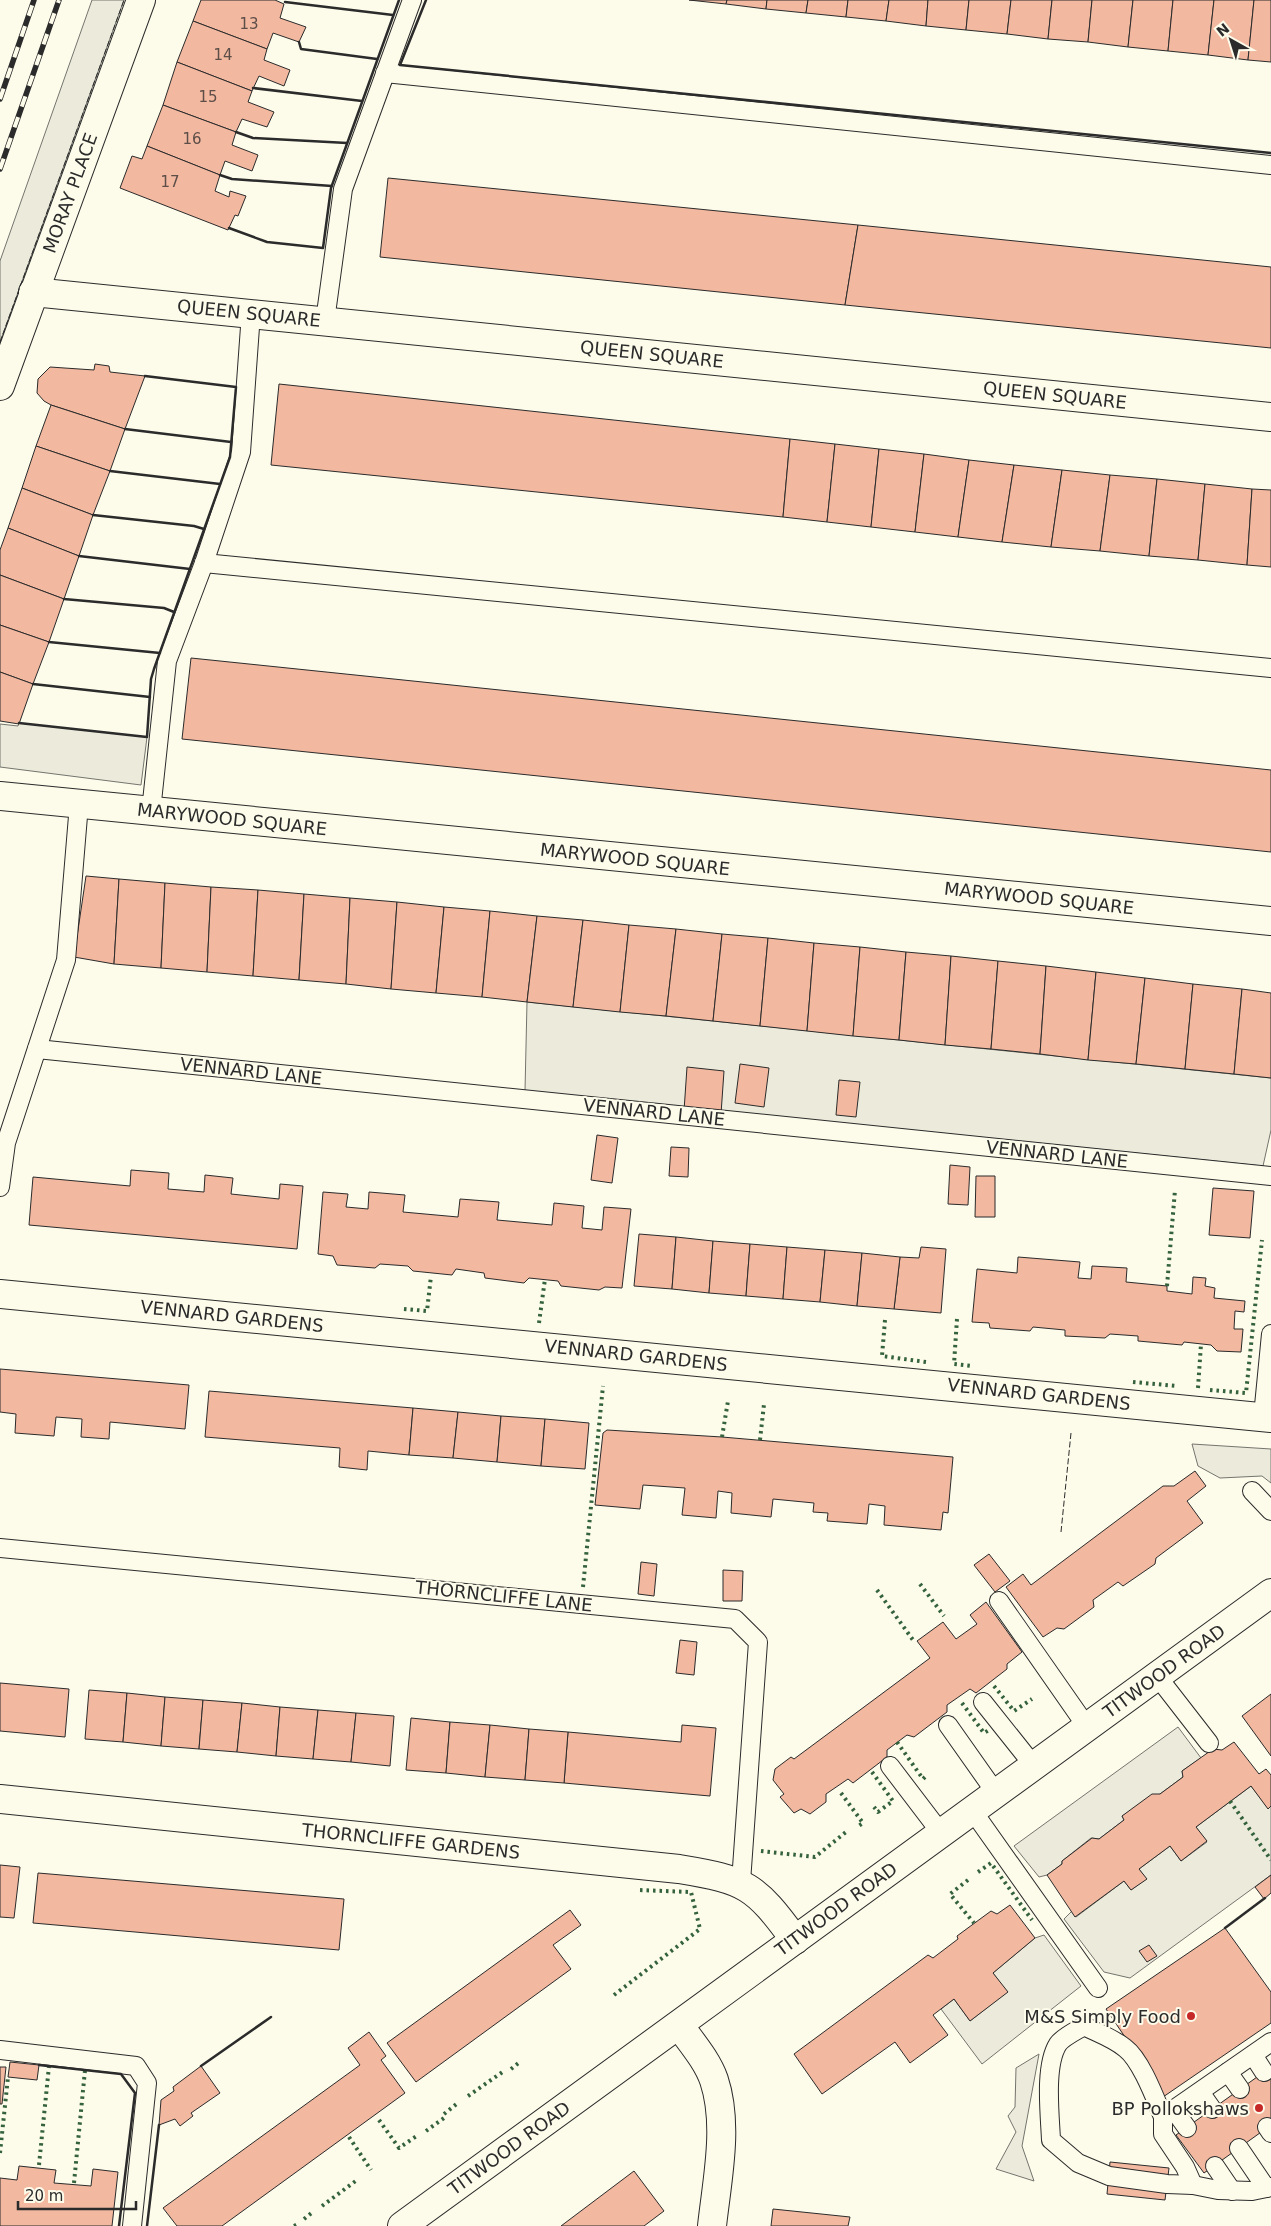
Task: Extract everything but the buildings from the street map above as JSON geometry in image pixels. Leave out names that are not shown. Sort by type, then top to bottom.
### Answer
[{"type":"street","name":"MORAY PLACE","points":[[0,386],[141,0]]},
{"type":"street","name":"QUEEN SQUARE","points":[[33,292],[1271,417]]},
{"type":"street","name":"MARYWOOD SQUARE","points":[[0,796],[1271,921]]},
{"type":"street","name":"VENNARD GARDENS","points":[[0,1294],[1267,1417]]},
{"type":"street","name":"TITWOOD ROAD","points":[[402,2226],[1271,1593]]},
{"type":"street","name":"THORNCLIFFE GARDENS","points":[[0,1799],[679,1869],[718,1875],[741,1882],[769,1904],[795,1940]]},
{"type":"street","points":[[678,2025],[699,2053],[714,2080],[719,2106],[721,2144],[712,2226]]},
{"type":"lane","points":[[325,321],[343,189],[412,0]]},
{"type":"lane","points":[[385,73],[1271,165]]},
{"type":"lane","points":[[151,811],[167,661],[204,563],[241,452],[251,313]]},
{"type":"lane","points":[[204,563],[1271,668]]},
{"type":"lane","points":[[0,1187],[6,1143],[66,960],[79,804]]},
{"type":"lane","name":"VENNARD LANE","points":[[37,1049],[1271,1176]]},
{"type":"lane","points":[[1267,1417],[1271,1334]]},
{"type":"lane","points":[[1252,1491],[1271,1511]]},
{"type":"lane","name":"THORNCLIFFE LANE","points":[[0,1548],[735,1619],[758,1642],[741,1882]]},
{"type":"lane","points":[[999,1601],[1087,1727]]},
{"type":"lane","points":[[1157,1676],[1210,1744]]},
{"type":"lane","points":[[983,1702],[1034,1766]]},
{"type":"lane","points":[[948,1725],[996,1793]]},
{"type":"lane","points":[[890,1766],[941,1833]]},
{"type":"lane","points":[[972,1810],[1098,1988]]},
{"type":"lane","points":[[1187,2128],[1168,2113],[1127,2049],[1084,2026],[1059,2043],[1054,2055],[1048,2089],[1051,2140],[1078,2164],[1109,2176],[1232,2190],[1252,2191],[1269,2187],[1239,2148]]},
{"type":"lane","points":[[1193,2185],[1185,2167],[1163,2134],[1168,2113],[1271,2042]]},
{"type":"lane","points":[[0,2050],[136,2066],[147,2083],[132,2226]]},
{"type":"lane","points":[[1253,2055],[1264,2072]]},
{"type":"lane","points":[[1228,2072],[1240,2089]]},
{"type":"lane","points":[[1200,2092],[1212,2109]]},
{"type":"lane","points":[[1214,2166],[1232,2190]]},
{"type":"shaded area","points":[[92,0],[124,0],[0,342],[0,261]]},
{"type":"shaded area","points":[[19,723],[147,737],[141,785],[0,767],[0,724],[18,726]]},
{"type":"shaded area","points":[[527,1002],[1271,1078],[1271,1130],[1263,1166],[525,1091]]},
{"type":"shaded area","points":[[1192,1444],[1271,1449],[1271,1483],[1262,1476],[1220,1478],[1198,1466]]},
{"type":"shaded area","points":[[1178,1727],[1201,1758],[1182,1771],[1183,1777],[1160,1794],[1122,1816],[1124,1820],[1099,1839],[1091,1838],[1062,1861],[1062,1864],[1047,1875],[1039,1877],[1014,1846]]},
{"type":"shaded area","points":[[1251,1786],[1268,1808],[1271,1806],[1271,1875],[1130,1978],[1104,1972],[1064,1919],[1072,1911],[1076,1917],[1124,1881],[1131,1890],[1146,1879],[1139,1869],[1170,1846],[1181,1861],[1207,1842],[1196,1827]]},
{"type":"shaded area","points":[[1044,1935],[1081,1986],[982,2064],[941,2009],[954,1999],[970,2021],[1007,1992],[993,1973],[1035,1938]]},
{"type":"shaded area","points":[[1039,2054],[1022,2146],[1034,2181],[996,2169],[1016,2132],[1008,2116],[1015,2107],[1016,2068]]},
{"type":"railway","points":[[0,99],[34,0]]},
{"type":"railway","points":[[0,169],[59,0]]},
{"type":"hedge","points":[[1167,1286],[1175,1190]]},
{"type":"hedge","points":[[1210,1390],[1246,1393],[1262,1240]]},
{"type":"hedge","points":[[404,1309],[427,1311],[431,1276]]},
{"type":"hedge","points":[[539,1323],[545,1279]]},
{"type":"hedge","points":[[957,1319],[954,1364],[972,1366]]},
{"type":"hedge","points":[[885,1320],[882,1356],[926,1362]]},
{"type":"hedge","points":[[1198,1388],[1201,1344]]},
{"type":"hedge","points":[[1133,1382],[1177,1386]]},
{"type":"hedge","points":[[583,1587],[603,1386]]},
{"type":"hedge","points":[[722,1437],[728,1401]]},
{"type":"hedge","points":[[760,1440],[764,1404]]},
{"type":"hedge","points":[[920,1584],[944,1616]]},
{"type":"hedge","points":[[877,1590],[913,1640]]},
{"type":"hedge","points":[[994,1686],[1014,1711],[1032,1699]]},
{"type":"hedge","points":[[962,1703],[984,1733],[991,1729]]},
{"type":"hedge","points":[[897,1742],[923,1779],[925,1777]]},
{"type":"hedge","points":[[872,1772],[893,1801],[878,1812],[874,1807]]},
{"type":"hedge","points":[[841,1793],[863,1823],[857,1827]]},
{"type":"hedge","points":[[1230,1801],[1271,1860]]},
{"type":"hedge","points":[[761,1851],[815,1857],[846,1832]]},
{"type":"hedge","points":[[978,1872],[991,1863],[1032,1920]]},
{"type":"hedge","points":[[968,1880],[950,1894],[974,1923]]},
{"type":"hedge","points":[[614,1995],[700,1929],[691,1892],[637,1890]]},
{"type":"hedge","points":[[511,2069],[521,2061]]},
{"type":"hedge","points":[[39,2165],[49,2066]]},
{"type":"hedge","points":[[74,2183],[85,2070]]},
{"type":"hedge","points":[[468,2096],[504,2071]]},
{"type":"hedge","points":[[0,2153],[8,2077]]},
{"type":"hedge","points":[[444,2114],[459,2102]]},
{"type":"hedge","points":[[426,2131],[444,2118]]},
{"type":"hedge","points":[[379,2120],[399,2148],[418,2135]]},
{"type":"hedge","points":[[349,2137],[371,2170]]},
{"type":"hedge","points":[[322,2206],[357,2180]]},
{"type":"hedge","points":[[304,2219],[314,2211]]},
{"type":"hedge","points":[[294,2226],[298,2224]]},
{"type":"fence","points":[[0,342],[124,0]]},
{"type":"fence","points":[[1061,1532],[1071,1433]]},
{"type":"wall","points":[[229,228],[267,242],[323,248],[331,188],[399,0]]},
{"type":"wall","points":[[426,0],[400,65],[1271,153]]},
{"type":"wall","points":[[285,2],[393,15]]},
{"type":"wall","points":[[299,42],[301,49],[377,59]]},
{"type":"wall","points":[[253,88],[362,101]]},
{"type":"wall","points":[[236,132],[253,138],[347,143]]},
{"type":"wall","points":[[220,175],[232,179],[332,186]]},
{"type":"wall","points":[[19,723],[147,737],[151,679],[230,457],[236,387],[145,376]]},
{"type":"wall","points":[[125,429],[231,442]]},
{"type":"wall","points":[[110,471],[220,484]]},
{"type":"wall","points":[[93,515],[194,526],[204,529]]},
{"type":"wall","points":[[79,556],[190,569]]},
{"type":"wall","points":[[64,599],[164,608],[174,612]]},
{"type":"wall","points":[[49,642],[160,653]]},
{"type":"wall","points":[[33,684],[150,697]]},
{"type":"wall","points":[[1225,1928],[1265,1898]]},
{"type":"wall","points":[[201,2066],[271,2017]]},
{"type":"wall","points":[[39,2065],[121,2074],[135,2093],[119,2226]]},
{"type":"wall","points":[[147,2226],[159,2125]]},
{"type":"place","name":"M&S Simply Food","points":[[1191,2016]]},
{"type":"place","name":"BP Pollokshaws","points":[[1259,2108]]}]
